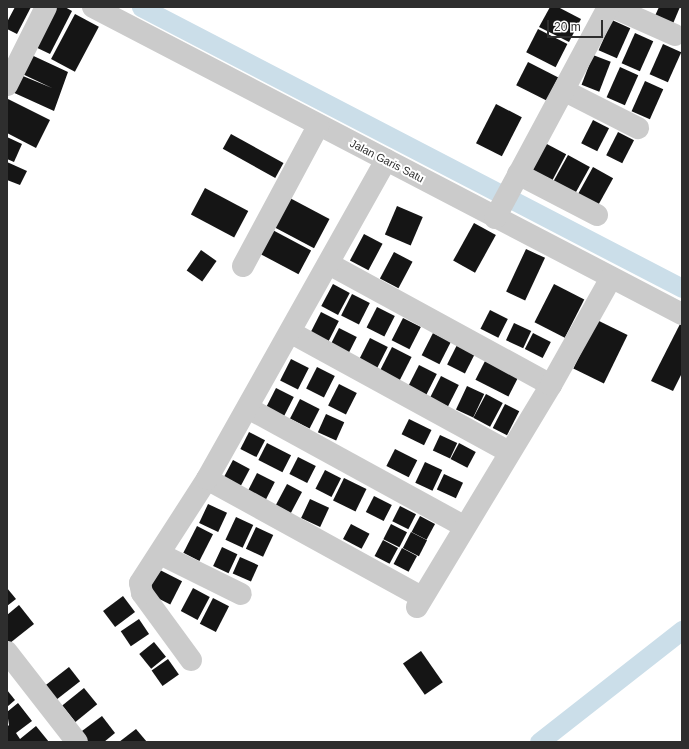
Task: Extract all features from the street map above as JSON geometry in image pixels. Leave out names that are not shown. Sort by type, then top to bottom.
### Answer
[{"type":"street","points":[[7,85],[46,7]]},
{"type":"street","name":"Jalan Garis Satu","points":[[93,7],[318,126],[386,160],[498,212],[611,278],[682,314]]},
{"type":"street","points":[[498,212],[565,91],[608,7]]},
{"type":"street","points":[[612,7],[675,36]]},
{"type":"street","points":[[565,91],[638,128]]},
{"type":"street","points":[[243,266],[318,126]]},
{"type":"street","points":[[191,660],[140,589],[140,583],[207,479],[386,160]]},
{"type":"street","points":[[516,179],[597,215]]},
{"type":"street","points":[[329,264],[551,385]]},
{"type":"street","points":[[207,479],[419,602],[551,385],[611,278]]},
{"type":"street","points":[[290,332],[509,452]]},
{"type":"street","points":[[248,408],[465,526]]},
{"type":"street","points":[[160,554],[241,594]]},
{"type":"street","points":[[7,652],[77,742]]},
{"type":"building","points":[[15,7],[31,7],[17,34],[7,29],[7,22]]},
{"type":"building","points":[[47,7],[65,7],[72,11],[50,54],[29,44]]},
{"type":"building","points":[[550,7],[558,7],[581,19],[569,42],[539,27]]},
{"type":"building","points":[[659,7],[680,7],[672,26],[654,18]]},
{"type":"building","points":[[75,14],[99,27],[75,72],[51,59]]},
{"type":"building","points":[[612,20],[630,28],[617,58],[599,50]]},
{"type":"building","points":[[538,29],[567,44],[556,67],[526,52]]},
{"type":"building","points":[[635,33],[653,41],[640,71],[622,63]]},
{"type":"building","points":[[663,44],[681,52],[668,82],[650,74]]},
{"type":"building","points":[[25,52],[68,72],[54,111],[10,91],[18,74],[52,88],[16,71]]},
{"type":"building","points":[[593,55],[611,62],[599,92],[582,85]]},
{"type":"building","points":[[528,62],[558,77],[546,101],[516,85]]},
{"type":"building","points":[[620,67],[638,75],[625,105],[607,97]]},
{"type":"building","points":[[645,81],[663,89],[650,119],[632,111]]},
{"type":"building","points":[[8,99],[50,120],[36,148],[7,133]]},
{"type":"building","points":[[496,104],[522,117],[502,156],[476,143]]},
{"type":"building","points":[[593,120],[609,128],[597,151],[581,143]]},
{"type":"building","points":[[618,132],[634,140],[622,163],[606,155]]},
{"type":"building","points":[[231,134],[283,163],[275,178],[223,149]]},
{"type":"building","points":[[7,137],[22,144],[14,162],[7,159]]},
{"type":"building","points":[[545,143],[566,154],[550,185],[529,174]]},
{"type":"building","points":[[568,155],[590,167],[572,199],[551,186]]},
{"type":"building","points":[[7,162],[27,171],[20,185],[7,180]]},
{"type":"building","points":[[593,167],[613,178],[597,208],[577,197]]},
{"type":"building","points":[[205,188],[248,211],[234,237],[191,214]]},
{"type":"building","points":[[288,197],[329,219],[314,248],[273,226]]},
{"type":"building","points":[[397,206],[423,217],[411,245],[385,235]]},
{"type":"building","points":[[474,223],[496,235],[475,273],[453,261]]},
{"type":"building","points":[[267,227],[311,250],[298,274],[254,251]]},
{"type":"building","points":[[364,234],[383,244],[368,270],[350,260]]},
{"type":"building","points":[[526,249],[545,258],[525,300],[506,292]]},
{"type":"building","points":[[201,250],[217,261],[202,281],[187,270]]},
{"type":"building","points":[[394,252],[413,262],[398,288],[380,278]]},
{"type":"building","points":[[333,284],[350,293],[338,315],[321,306]]},
{"type":"building","points":[[554,284],[584,299],[565,338],[534,322]]},
{"type":"building","points":[[352,294],[370,303],[359,324],[341,315]]},
{"type":"building","points":[[377,307],[395,316],[384,337],[367,327]]},
{"type":"building","points":[[490,310],[508,319],[498,338],[480,329]]},
{"type":"building","points":[[321,312],[339,321],[326,346],[308,337]]},
{"type":"building","points":[[403,318],[421,327],[409,349],[392,340]]},
{"type":"building","points":[[597,320],[628,335],[604,383],[573,369]]},
{"type":"building","points":[[514,323],[531,331],[523,348],[506,340]]},
{"type":"building","points":[[680,324],[682,325],[682,373],[673,391],[651,381]]},
{"type":"building","points":[[339,328],[357,337],[346,358],[328,349]]},
{"type":"building","points":[[433,333],[451,342],[439,364],[422,355]]},
{"type":"building","points":[[533,333],[551,342],[543,358],[525,349]]},
{"type":"building","points":[[370,338],[388,347],[377,368],[359,359]]},
{"type":"building","points":[[458,343],[476,352],[465,373],[447,364]]},
{"type":"building","points":[[392,347],[412,357],[397,385],[377,376]]},
{"type":"building","points":[[291,359],[309,368],[298,389],[280,380]]},
{"type":"building","points":[[485,361],[518,378],[508,397],[475,380]]},
{"type":"building","points":[[419,365],[437,374],[426,395],[408,386]]},
{"type":"building","points":[[317,367],[335,376],[324,397],[306,388]]},
{"type":"building","points":[[441,376],[459,385],[448,406],[430,397]]},
{"type":"building","points":[[339,384],[357,393],[346,414],[328,405]]},
{"type":"building","points":[[467,386],[484,394],[473,418],[456,410]]},
{"type":"building","points":[[276,388],[294,397],[282,419],[265,410]]},
{"type":"building","points":[[486,394],[503,403],[490,427],[473,418]]},
{"type":"building","points":[[300,399],[320,409],[310,429],[290,419]]},
{"type":"building","points":[[505,404],[519,411],[507,435],[493,428]]},
{"type":"building","points":[[326,414],[344,422],[336,440],[318,432]]},
{"type":"building","points":[[409,419],[431,430],[424,445],[402,434]]},
{"type":"building","points":[[249,432],[265,440],[256,457],[240,449]]},
{"type":"building","points":[[440,435],[457,443],[450,458],[433,450]]},
{"type":"building","points":[[267,443],[291,455],[282,472],[258,460]]},
{"type":"building","points":[[459,443],[476,452],[467,468],[451,459]]},
{"type":"building","points":[[395,449],[417,460],[409,477],[386,466]]},
{"type":"building","points":[[298,457],[316,466],[307,483],[289,474]]},
{"type":"building","points":[[233,460],[250,469],[240,487],[223,479]]},
{"type":"building","points":[[425,462],[442,470],[432,491],[415,483]]},
{"type":"building","points":[[325,470],[341,478],[332,497],[315,489]]},
{"type":"building","points":[[257,473],[275,482],[265,501],[247,492]]},
{"type":"building","points":[[444,474],[463,483],[456,498],[437,489]]},
{"type":"building","points":[[344,478],[366,489],[356,511],[333,500]]},
{"type":"building","points":[[287,484],[302,492],[291,513],[276,505]]},
{"type":"building","points":[[374,496],[392,505],[384,521],[366,512]]},
{"type":"building","points":[[310,499],[329,508],[320,527],[301,518]]},
{"type":"building","points":[[208,504],[227,513],[218,532],[199,523]]},
{"type":"building","points":[[400,506],[416,514],[408,529],[392,521]]},
{"type":"building","points":[[420,516],[435,524],[427,540],[412,532]]},
{"type":"building","points":[[236,517],[253,525],[243,548],[225,540]]},
{"type":"building","points":[[351,524],[370,534],[362,549],[343,539]]},
{"type":"building","points":[[391,524],[407,532],[399,547],[383,539]]},
{"type":"building","points":[[197,526],[213,534],[199,561],[183,553]]},
{"type":"building","points":[[256,527],[273,535],[263,557],[246,549]]},
{"type":"building","points":[[411,532],[427,540],[419,556],[403,548]]},
{"type":"building","points":[[383,540],[398,548],[390,564],[375,556]]},
{"type":"building","points":[[222,547],[237,554],[229,573],[213,566]]},
{"type":"building","points":[[402,548],[417,556],[409,572],[394,564]]},
{"type":"building","points":[[240,557],[258,565],[251,582],[233,573]]},
{"type":"building","points":[[158,569],[182,581],[170,604],[146,592]]},
{"type":"building","points":[[7,588],[16,599],[7,606]]},
{"type":"building","points":[[193,588],[210,597],[198,620],[181,611]]},
{"type":"building","points":[[123,596],[135,612],[115,627],[103,611]]},
{"type":"building","points":[[213,598],[229,606],[216,632],[200,624]]},
{"type":"building","points":[[19,605],[34,624],[10,643],[7,640],[7,615]]},
{"type":"building","points":[[139,619],[149,634],[131,646],[121,631]]},
{"type":"building","points":[[154,642],[166,657],[151,669],[139,654]]},
{"type":"building","points":[[421,651],[443,682],[425,695],[403,664]]},
{"type":"building","points":[[168,659],[179,675],[163,686],[152,670]]},
{"type":"building","points":[[69,667],[80,681],[56,700],[45,686]]},
{"type":"building","points":[[84,688],[97,704],[75,722],[62,706]]},
{"type":"building","points":[[7,690],[15,700],[7,707]]},
{"type":"building","points":[[18,703],[32,721],[16,733],[20,739],[36,726],[49,742],[7,742],[7,727],[9,725],[7,712]]},
{"type":"building","points":[[102,716],[115,733],[104,742],[85,742],[78,734]]},
{"type":"building","points":[[136,729],[147,742],[119,742]]},
{"type":"waterway","points":[[141,7],[682,288]]},
{"type":"waterway","points":[[539,742],[682,630]]}]
